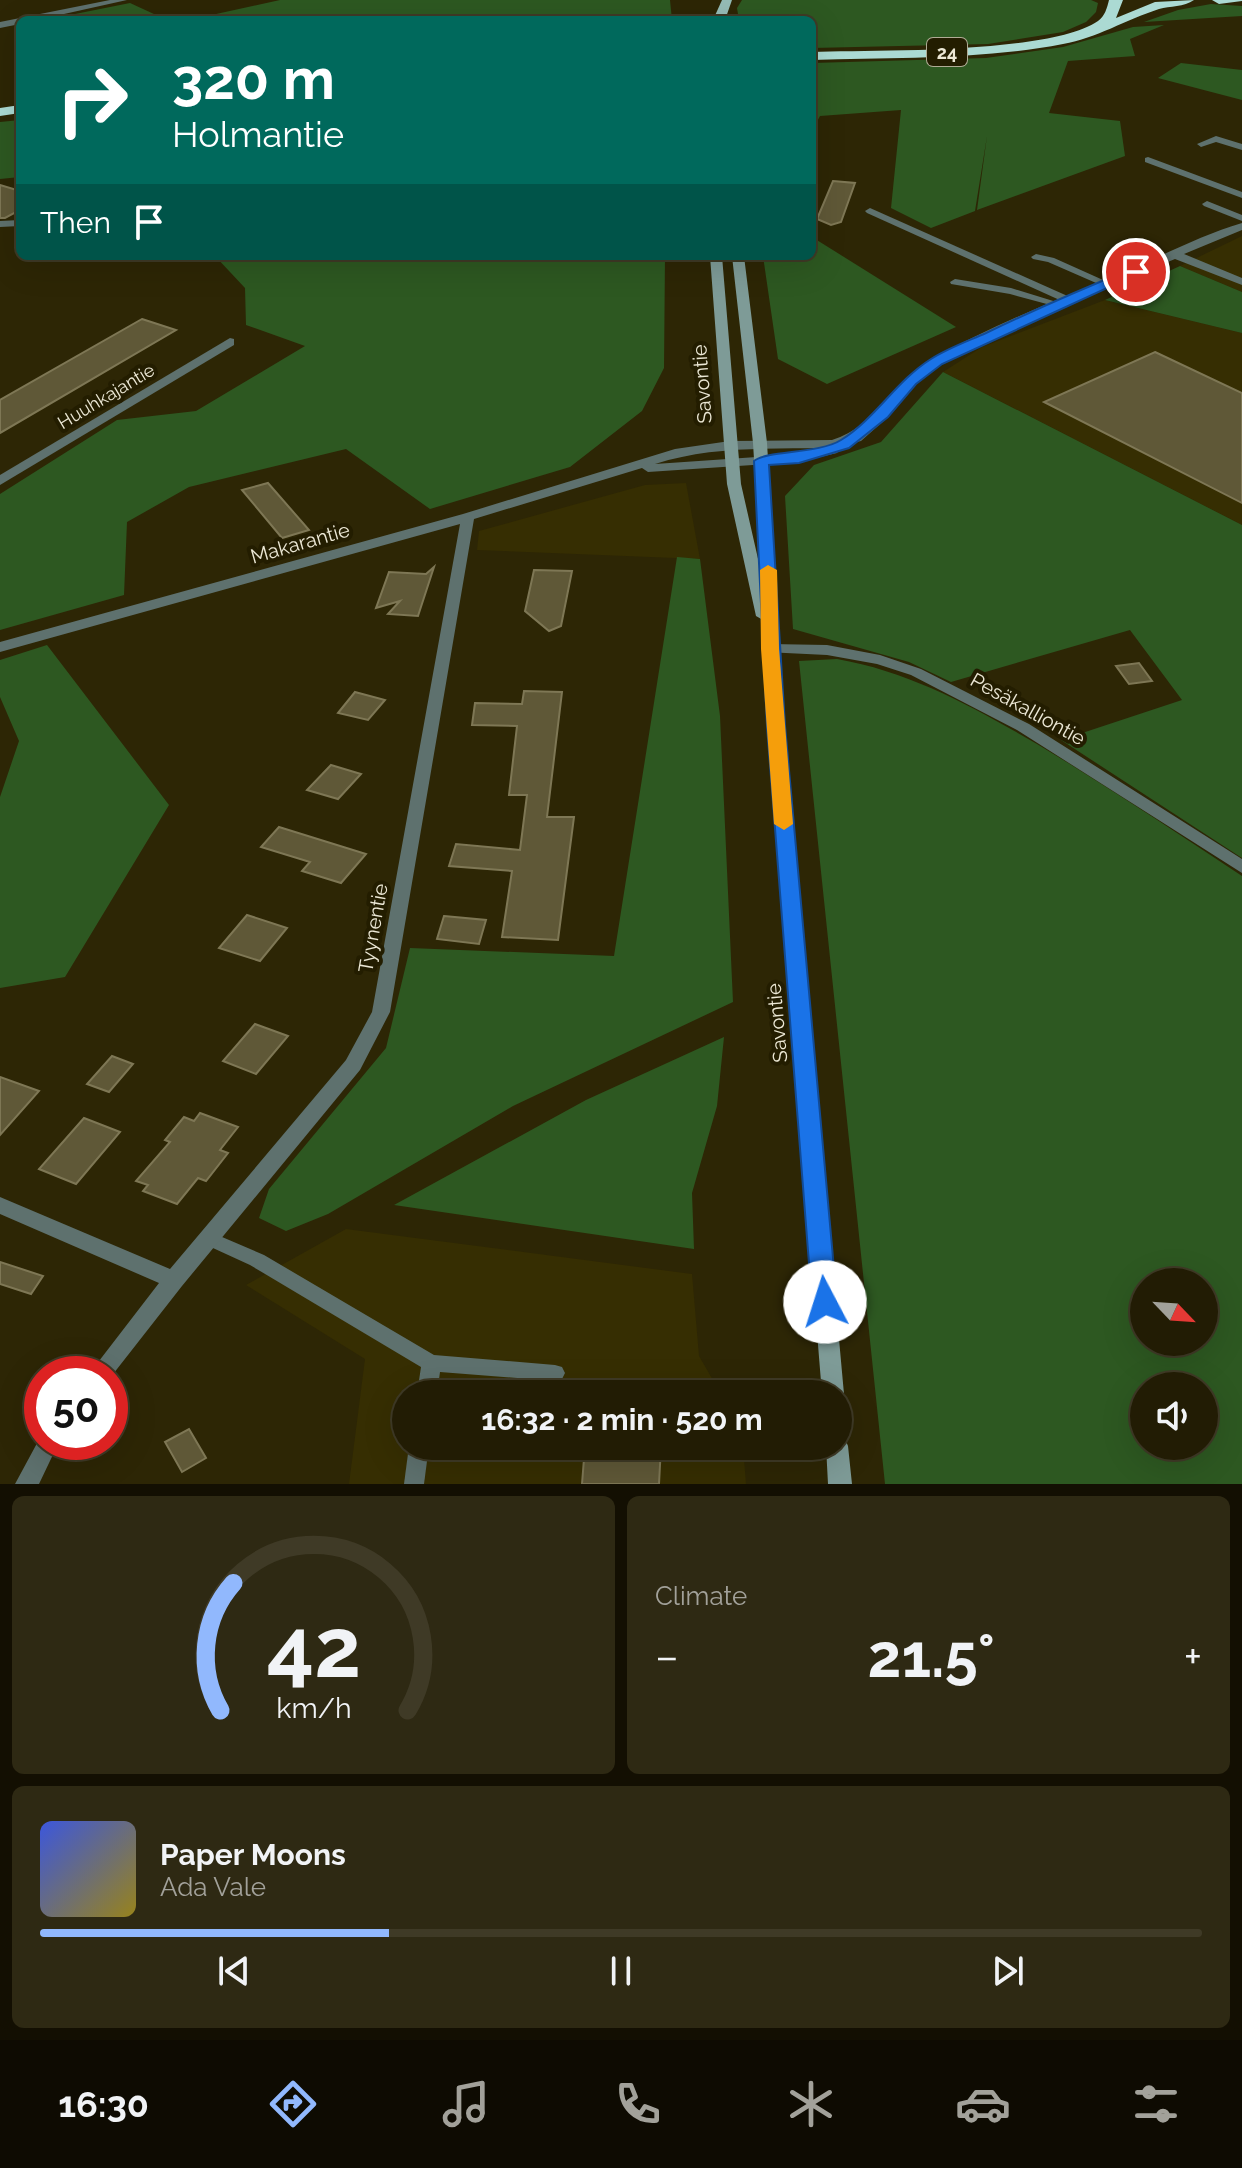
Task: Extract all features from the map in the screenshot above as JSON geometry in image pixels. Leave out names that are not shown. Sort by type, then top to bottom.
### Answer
[{"type":"highway","name":"24","points":[[1080,36],[1107,21],[1116,0]]},
{"type":"highway","name":"24","points":[[816,56],[999,49],[1080,36],[1110,27],[1155,6],[1187,0]]},
{"type":"highway","points":[[1219,0],[1242,1]]},
{"type":"main road","name":"Savontie","points":[[716,260],[732,462],[770,649]]},
{"type":"main road","name":"Savontie","points":[[738,260],[760,443],[770,649],[832,1380]]},
{"type":"main road","points":[[838,1460],[840,1484]]},
{"type":"street","points":[[42,16],[123,0]]},
{"type":"street","points":[[864,431],[911,381],[937,361],[1063,302],[1242,226]]},
{"type":"street","points":[[1170,258],[1242,282]]},
{"type":"street","name":"Huuhkajantie","points":[[0,481],[230,342]]},
{"type":"street","name":"Makarantie","points":[[610,475],[646,468],[799,458],[831,450],[864,431]]},
{"type":"street","name":"Makarantie","points":[[0,647],[468,517],[675,453],[760,443],[833,444],[864,431]]},
{"type":"street","name":"Tyynentie","points":[[114,1356],[353,1065],[381,1012],[468,517]]},
{"type":"street","name":"Pesäkalliontie","points":[[770,649],[827,650],[880,660],[916,672],[993,709],[1080,761],[1242,867]]},
{"type":"street","points":[[0,1205],[174,1280]]},
{"type":"street","points":[[27,1484],[39,1460]]},
{"type":"lane","points":[[1201,144],[1216,139],[1242,147]]},
{"type":"lane","points":[[1148,160],[1242,195]]},
{"type":"lane","points":[[1207,204],[1242,218]]},
{"type":"lane","points":[[870,211],[1063,302]]},
{"type":"lane","points":[[1126,245],[1170,258]]},
{"type":"lane","points":[[1036,257],[1051,260],[1107,284]]},
{"type":"lane","points":[[955,282],[1063,302]]},
{"type":"lane","points":[[208,1238],[257,1260],[431,1363],[555,1373]]},
{"type":"lane","points":[[429,1380],[431,1363]]},
{"type":"lane","points":[[414,1484],[417,1460]]},
{"type":"shaded area","points":[[1242,236],[1242,292],[1180,266]]},
{"type":"shaded area","points":[[1105,300],[1242,333],[1242,525],[943,372],[982,347]]},
{"type":"shaded area","points":[[686,483],[700,559],[477,550],[479,531],[645,485]]},
{"type":"shaded area","points":[[346,1229],[692,1274],[699,1356],[713,1380],[392,1380],[392,1460],[744,1460],[746,1484],[349,1484],[365,1359],[246,1285]]},
{"type":"green space","points":[[280,0],[670,0],[672,16],[207,16]]},
{"type":"green space","points":[[742,0],[1091,0],[1098,3],[1096,12],[1086,22],[1063,32],[988,44],[816,48],[816,16],[738,16],[737,8]]},
{"type":"green space","points":[[130,3],[158,16],[65,16]]},
{"type":"green space","points":[[1211,4],[1242,6],[1242,16],[1144,22],[1178,10]]},
{"type":"green space","points":[[1164,25],[1130,39],[1135,56],[1068,61],[1049,113],[1120,121],[1125,156],[977,210],[987,136],[975,211],[931,228],[891,208],[901,110],[820,116],[816,124],[816,63],[986,58],[1063,47],[1133,27]]},
{"type":"green space","points":[[1181,63],[1242,70],[1242,100],[1158,78]]},
{"type":"green space","points":[[16,120],[16,177],[0,179],[0,122]]},
{"type":"green space","points":[[816,240],[956,327],[827,384],[778,359],[764,260],[816,260]]},
{"type":"green space","points":[[219,260],[665,260],[664,368],[642,411],[570,467],[430,509],[346,449],[189,487],[127,522],[124,595],[0,630],[0,494],[117,420],[196,411],[305,346],[246,325],[245,288]]},
{"type":"green space","points":[[1180,266],[1242,292],[1242,333],[1105,300]]},
{"type":"green space","points":[[943,372],[1242,525],[1242,858],[1061,740],[1182,700],[1130,630],[951,682],[909,662],[793,629],[785,496],[814,465],[881,442]]},
{"type":"green space","points":[[677,557],[700,559],[720,716],[733,1002],[513,1106],[328,1214],[286,1231],[259,1218],[269,1189],[386,1048],[410,948],[614,956]]},
{"type":"green space","points":[[47,645],[169,805],[65,977],[0,988],[0,797],[19,741],[0,697],[0,660]]},
{"type":"green space","points":[[837,659],[890,673],[941,692],[1063,760],[1242,876],[1242,1484],[885,1484],[799,661]]},
{"type":"green space","points":[[724,1037],[717,1106],[692,1193],[694,1249],[394,1205],[586,1100]]},
{"type":"building","points":[[833,181],[855,183],[841,222],[831,225],[817,219]]},
{"type":"building","points":[[0,185],[16,190],[16,212],[0,218]]},
{"type":"building","points":[[142,319],[176,330],[0,433],[0,400]]},
{"type":"building","points":[[1155,352],[1242,393],[1242,503],[1044,402]]},
{"type":"building","points":[[268,483],[309,530],[282,538],[242,490]]},
{"type":"building","points":[[434,567],[418,616],[388,614],[400,601],[376,608],[389,572],[426,574]]},
{"type":"building","points":[[534,570],[572,571],[561,626],[549,631],[525,611]]},
{"type":"building","points":[[1139,663],[1152,681],[1129,684],[1116,666]]},
{"type":"building","points":[[524,691],[562,692],[547,817],[574,817],[558,940],[502,937],[512,871],[449,866],[456,844],[520,850],[527,795],[509,795],[517,726],[472,725],[475,703],[522,704]]},
{"type":"building","points":[[355,692],[385,700],[368,720],[338,713]]},
{"type":"building","points":[[331,765],[361,774],[338,799],[307,790]]},
{"type":"building","points":[[279,827],[366,854],[341,883],[302,871],[310,862],[261,847]]},
{"type":"building","points":[[247,915],[287,928],[260,961],[219,948]]},
{"type":"building","points":[[444,916],[486,920],[479,944],[437,939]]},
{"type":"building","points":[[255,1024],[288,1036],[256,1074],[223,1061]]},
{"type":"building","points":[[112,1056],[133,1064],[109,1092],[87,1084]]},
{"type":"building","points":[[0,1077],[39,1091],[0,1135]]},
{"type":"building","points":[[200,1113],[238,1127],[220,1150],[228,1153],[206,1181],[198,1178],[177,1204],[143,1191],[148,1185],[136,1181],[170,1142],[165,1140],[184,1117],[194,1121]]},
{"type":"building","points":[[84,1118],[120,1132],[76,1184],[39,1169]]},
{"type":"building","points":[[0,1262],[43,1276],[31,1294],[0,1284]]},
{"type":"building","points":[[189,1429],[206,1458],[182,1472],[165,1442]]},
{"type":"building","points":[[584,1460],[660,1460],[659,1484],[582,1484]]},
{"type":"slow traffic","points":[[768,570],[770,649],[784,824]]},
{"type":"route","points":[[825,1302],[770,649],[767,534],[761,461],[799,458],[844,445],[883,414],[911,381],[937,361],[1058,304],[1136,272]]}]
